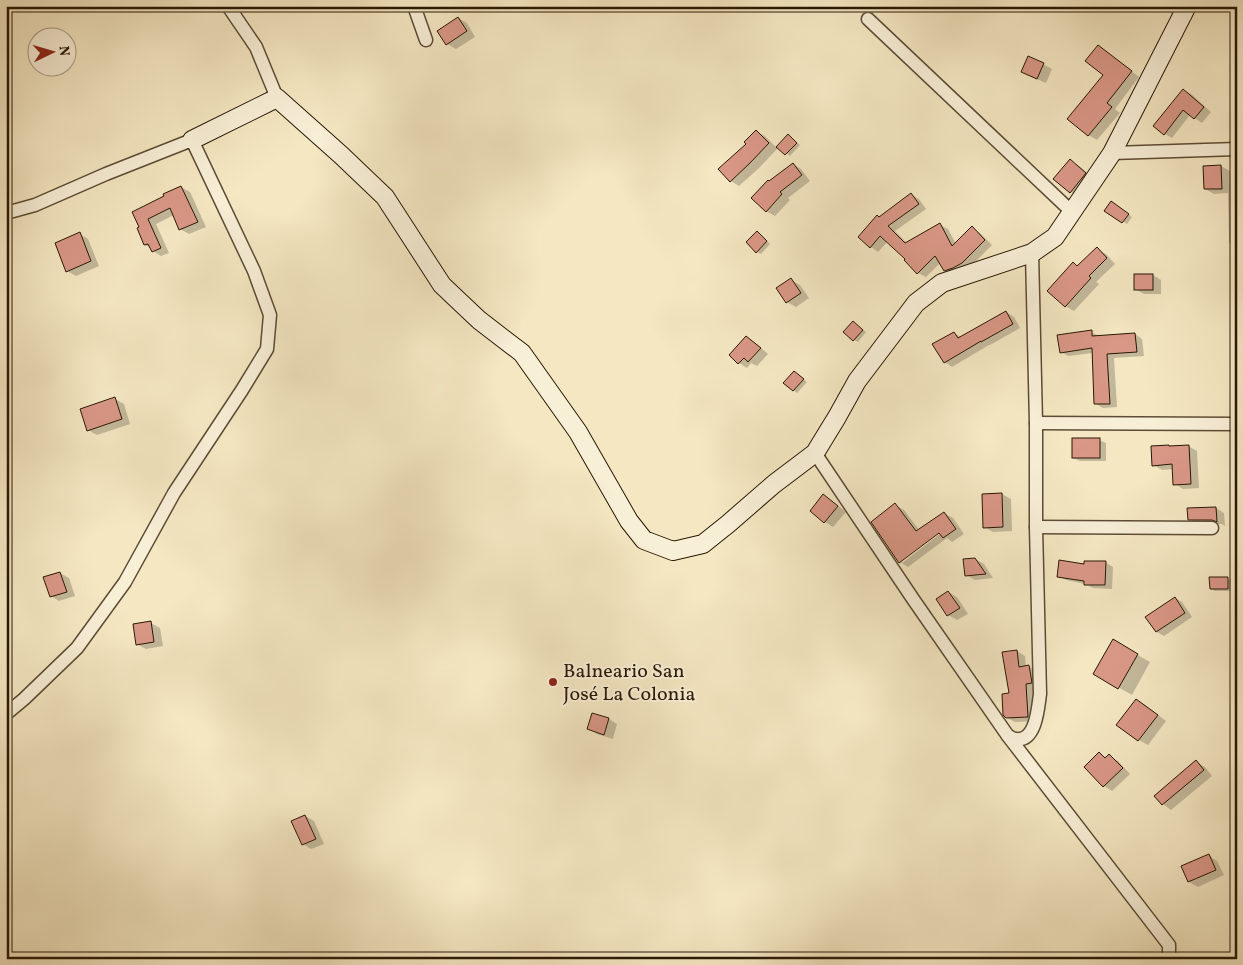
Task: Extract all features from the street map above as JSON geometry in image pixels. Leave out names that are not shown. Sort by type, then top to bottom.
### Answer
[{"type":"street","points":[[228,6],[256,47],[276,98],[341,155],[385,197],[442,285],[479,320],[522,353],[578,432],[629,521],[644,540],[673,551],[703,544],[774,484],[815,453],[857,381],[916,303],[942,283],[1032,253],[1055,237],[1112,152],[1186,6]]},
{"type":"street","points":[[414,6],[426,40]]},
{"type":"street","points":[[868,19],[1072,212]]},
{"type":"street","points":[[6,213],[35,206],[106,174],[192,140],[276,98]]},
{"type":"street","points":[[6,714],[77,648],[125,582],[174,493],[267,349],[270,315],[254,271],[192,140]]},
{"type":"street","points":[[1112,152],[1237,149]]},
{"type":"street","points":[[1008,736],[1017,740],[1030,732],[1037,720],[1040,694],[1032,253]]},
{"type":"street","points":[[1036,423],[1237,424]]},
{"type":"street","points":[[815,453],[1008,736],[1169,946],[1170,959]]},
{"type":"street","points":[[1036,527],[1212,528]]},
{"type":"building","points":[[458,17],[467,31],[446,45],[437,31]]},
{"type":"building","points":[[1098,45],[1132,71],[1107,103],[1112,107],[1088,136],[1067,119],[1103,75],[1085,61]]},
{"type":"building","points":[[1028,56],[1044,63],[1037,79],[1021,72]]},
{"type":"building","points":[[1183,89],[1204,107],[1194,119],[1183,110],[1164,135],[1153,126]]},
{"type":"building","points":[[756,130],[769,143],[730,182],[718,169],[746,144],[744,142]]},
{"type":"building","points":[[788,134],[797,143],[785,155],[776,147]]},
{"type":"building","points":[[1070,159],[1086,173],[1070,193],[1053,179]]},
{"type":"building","points":[[793,163],[802,175],[780,192],[782,194],[766,212],[751,198],[768,180]]},
{"type":"building","points":[[1221,165],[1222,189],[1204,189],[1203,166]]},
{"type":"building","points":[[181,186],[198,222],[179,230],[170,208],[148,219],[161,248],[152,252],[148,244],[144,245],[132,212]]},
{"type":"building","points":[[911,193],[919,204],[888,226],[905,243],[940,223],[952,246],[972,226],[985,240],[962,263],[953,268],[944,271],[935,256],[917,274],[905,259],[880,236],[870,248],[858,237],[877,215],[879,217]]},
{"type":"building","points":[[1111,201],[1129,214],[1122,223],[1104,211]]},
{"type":"building","points":[[757,231],[767,241],[756,253],[746,242]]},
{"type":"building","points":[[80,232],[91,261],[66,272],[55,243]]},
{"type":"building","points":[[1097,247],[1107,258],[1089,276],[1091,278],[1065,307],[1047,291],[1073,262],[1077,266]]},
{"type":"building","points":[[1134,274],[1153,274],[1153,290],[1134,290]]},
{"type":"building","points":[[791,278],[801,293],[786,303],[776,288]]},
{"type":"building","points":[[1006,311],[1013,324],[944,363],[932,344],[954,332],[958,338]]},
{"type":"building","points":[[853,321],[863,330],[853,341],[843,332]]},
{"type":"building","points":[[1092,330],[1092,336],[1135,333],[1137,352],[1107,354],[1110,404],[1094,404],[1092,348],[1060,353],[1057,335]]},
{"type":"building","points":[[746,336],[761,348],[748,362],[744,358],[738,364],[729,355]]},
{"type":"building","points":[[794,371],[804,379],[793,391],[783,383]]},
{"type":"building","points":[[115,397],[122,419],[87,431],[80,409]]},
{"type":"building","points":[[1072,438],[1100,438],[1100,458],[1072,458]]},
{"type":"building","points":[[1189,445],[1191,484],[1173,485],[1172,464],[1152,466],[1151,446]]},
{"type":"building","points":[[1002,493],[1003,527],[983,528],[982,494]]},
{"type":"building","points":[[823,494],[838,506],[824,523],[810,511]]},
{"type":"building","points":[[895,503],[916,531],[944,512],[956,529],[943,538],[939,533],[899,563],[871,522]]},
{"type":"building","points":[[1216,507],[1217,522],[1212,520],[1188,520],[1187,508]]},
{"type":"building","points":[[975,558],[986,574],[965,576],[963,559]]},
{"type":"building","points":[[1059,560],[1084,564],[1084,561],[1106,561],[1105,585],[1084,585],[1084,581],[1057,577]]},
{"type":"building","points":[[60,572],[67,592],[50,597],[43,577]]},
{"type":"building","points":[[1209,577],[1228,577],[1228,589],[1210,589]]},
{"type":"building","points":[[948,591],[960,608],[947,616],[936,599]]},
{"type":"building","points":[[1175,597],[1185,613],[1156,632],[1145,617]]},
{"type":"building","points":[[151,621],[154,642],[136,645],[133,624]]},
{"type":"building","points":[[1113,639],[1138,654],[1118,689],[1093,674]]},
{"type":"building","points":[[1017,650],[1019,667],[1029,665],[1032,683],[1026,684],[1028,717],[1006,718],[1003,715],[1002,694],[1009,693],[1002,652]]},
{"type":"building","points":[[1136,699],[1158,715],[1138,741],[1116,725]]},
{"type":"building","points":[[592,713],[609,718],[604,735],[587,729]]},
{"type":"building","points":[[1099,752],[1105,758],[1109,754],[1123,768],[1103,787],[1084,767]]},
{"type":"building","points":[[1196,760],[1204,770],[1162,805],[1154,796]]},
{"type":"building","points":[[305,815],[316,839],[302,845],[291,821]]},
{"type":"building","points":[[1209,854],[1216,870],[1188,882],[1181,866]]},
{"type":"place","name":"Balneario San José La Colonia","points":[[553,682]]}]
